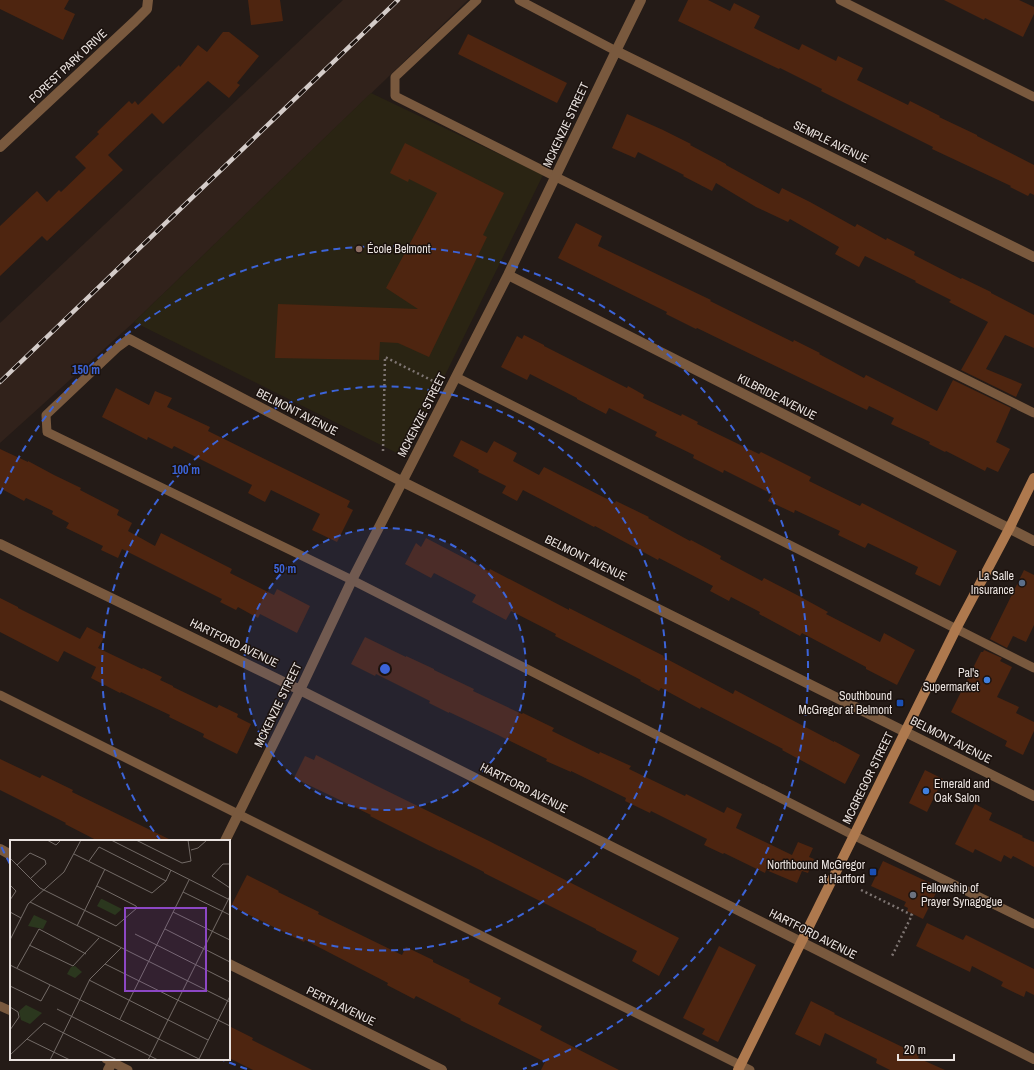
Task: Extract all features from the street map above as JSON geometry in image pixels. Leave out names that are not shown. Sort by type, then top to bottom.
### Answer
[{"type":"main road","name":"MCGREGOR STREET","points":[[739,1068],[956,629],[1034,478]]},
{"type":"street","name":"FOREST PARK DRIVE","points":[[0,147],[135,22],[147,9],[148,0]]},
{"type":"street","name":"MCKENZIE STREET","points":[[226,840],[300,690],[352,580],[508,275],[641,0]]},
{"type":"street","name":"SEMPLE AVENUE","points":[[616,51],[1034,257]]},
{"type":"street","name":"KILBRIDE AVENUE","points":[[508,275],[1034,542]]},
{"type":"street","name":"BELMONT AVENUE","points":[[129,339],[403,482],[1034,796]]},
{"type":"street","name":"HARTFORD AVENUE","points":[[0,544],[300,690],[1034,1059]]},
{"type":"street","points":[[0,849],[10,854]]},
{"type":"street","name":"PERTH AVENUE","points":[[230,964],[442,1070]]},
{"type":"lane","points":[[477,0],[395,77],[395,96],[1034,413]]},
{"type":"lane","points":[[519,0],[616,51]]},
{"type":"lane","points":[[840,0],[1034,97]]},
{"type":"lane","points":[[129,339],[118,347],[46,415],[48,432],[352,580],[855,836],[1034,924]]},
{"type":"lane","points":[[456,377],[1034,668]]},
{"type":"lane","points":[[0,695],[739,1068],[750,1070]]},
{"type":"lane","points":[[0,1006],[10,1011]]},
{"type":"lane","points":[[110,1063],[128,1070]]},
{"type":"path","points":[[383,451],[385,357],[450,390]]},
{"type":"path","points":[[861,890],[912,915],[891,958]]},
{"type":"shaded area","points":[[343,0],[468,0],[134,322],[0,443],[0,323]]},
{"type":"shaded area","name":"École Belmont","points":[[371,93],[543,175],[405,457],[134,322]]},
{"type":"building","points":[[0,0],[69,0],[64,9],[75,14],[63,40],[0,9]]},
{"type":"building","points":[[248,0],[280,0],[283,21],[251,25]]},
{"type":"building","points":[[688,0],[708,0],[730,11],[734,3],[760,16],[754,28],[799,50],[802,44],[836,61],[838,56],[863,68],[857,80],[908,105],[910,101],[1034,165],[1034,195],[1030,193],[1028,196],[1010,187],[1011,186],[932,149],[933,147],[821,91],[822,89],[780,68],[779,69],[678,21]]},
{"type":"building","points":[[944,0],[1019,0],[1034,7],[1034,14],[1023,37]]},
{"type":"building","points":[[223,32],[229,32],[259,56],[237,83],[240,85],[229,98],[208,81],[163,124],[152,113],[108,155],[123,170],[47,241],[42,236],[0,276],[0,226],[37,191],[47,202],[59,190],[61,192],[86,168],[75,157],[99,134],[97,132],[129,101],[132,104],[135,101],[138,105],[179,65],[180,67],[198,45],[207,52]]},
{"type":"building","points":[[468,34],[567,83],[557,103],[458,54]]},
{"type":"building","points":[[627,114],[691,144],[690,145],[779,194],[782,188],[855,227],[857,224],[886,240],[887,238],[915,252],[914,255],[961,279],[962,278],[991,292],[1034,315],[1034,348],[1005,335],[986,369],[1022,384],[1016,397],[961,370],[988,322],[949,302],[951,300],[915,282],[916,281],[865,256],[859,267],[835,254],[839,247],[790,219],[788,222],[756,207],[716,183],[712,191],[638,152],[635,158],[612,148]]},
{"type":"building","points":[[405,143],[504,193],[483,235],[487,237],[429,357],[398,343],[380,342],[379,360],[275,358],[278,304],[418,309],[386,288],[437,193],[409,179],[408,182],[390,173]]},
{"type":"building","points":[[576,223],[602,236],[598,246],[711,300],[710,301],[793,342],[794,340],[864,378],[866,375],[937,411],[953,380],[1011,408],[996,442],[1010,449],[998,472],[987,467],[985,471],[946,451],[945,452],[929,444],[930,442],[891,424],[894,418],[869,406],[867,410],[697,328],[696,329],[666,314],[667,312],[558,258]]},
{"type":"building","points":[[524,335],[627,388],[628,386],[644,395],[643,398],[681,416],[682,414],[698,422],[697,424],[759,454],[761,452],[811,477],[809,481],[860,506],[862,503],[957,551],[940,586],[915,574],[918,567],[868,543],[865,548],[838,535],[840,531],[795,510],[794,513],[768,501],[772,494],[724,470],[723,473],[693,458],[694,455],[655,436],[657,432],[609,408],[606,414],[530,374],[527,380],[501,367],[517,336],[522,339]]},
{"type":"building","points":[[116,388],[149,405],[155,391],[172,398],[167,407],[210,427],[208,431],[350,501],[347,507],[353,510],[337,542],[312,530],[320,514],[271,490],[265,502],[248,493],[252,485],[174,446],[172,449],[148,437],[147,440],[102,417]]},
{"type":"building","points":[[461,440],[487,453],[494,441],[517,453],[513,461],[539,475],[544,467],[615,503],[616,501],[649,517],[648,518],[690,541],[691,540],[721,556],[720,559],[762,581],[764,578],[797,595],[828,612],[826,614],[880,642],[884,633],[915,650],[897,685],[802,633],[800,636],[759,614],[760,612],[731,597],[729,601],[710,591],[713,586],[659,558],[658,560],[523,490],[517,501],[502,493],[506,486],[478,472],[479,470],[453,456]]},
{"type":"building","points":[[0,449],[28,461],[81,488],[80,490],[119,510],[117,515],[132,523],[128,531],[155,546],[161,533],[232,569],[230,573],[274,595],[277,589],[310,606],[297,633],[260,614],[258,618],[238,607],[236,610],[220,602],[222,599],[122,549],[118,558],[101,550],[103,546],[66,528],[69,523],[52,514],[53,511],[26,498],[24,501],[0,488]]},
{"type":"building","points":[[426,538],[489,571],[490,569],[569,610],[569,608],[664,656],[663,657],[733,694],[735,690],[860,755],[845,784],[782,750],[783,749],[701,707],[700,709],[661,688],[659,691],[511,611],[506,620],[472,602],[476,595],[434,573],[431,578],[405,564],[416,543],[421,547]]},
{"type":"building","points":[[1024,570],[1034,575],[1034,625],[1026,642],[1013,636],[1007,648],[990,639]]},
{"type":"building","points":[[0,598],[80,639],[87,627],[105,636],[98,648],[162,677],[160,680],[217,708],[219,705],[238,714],[237,717],[251,724],[237,754],[203,737],[204,734],[169,717],[170,715],[121,692],[120,693],[91,678],[96,667],[64,651],[58,662],[0,632]]},
{"type":"building","points":[[365,637],[474,689],[473,691],[554,728],[552,731],[599,754],[600,752],[631,766],[629,769],[685,796],[686,794],[724,813],[727,807],[742,814],[736,828],[792,855],[798,842],[813,848],[809,857],[814,859],[808,873],[802,871],[797,883],[766,870],[765,873],[724,853],[723,854],[704,845],[707,839],[651,811],[650,813],[625,801],[626,798],[571,771],[546,761],[547,759],[498,735],[449,713],[429,703],[430,701],[376,674],[375,676],[351,664]]},
{"type":"building","points":[[984,650],[1002,658],[1000,661],[1012,667],[997,697],[1019,707],[1016,713],[1034,722],[1034,731],[1023,755],[1005,746],[1007,741],[951,712],[981,652]]},
{"type":"building","points":[[316,755],[679,938],[659,976],[632,961],[637,951],[484,872],[370,816],[371,815],[294,778],[305,756],[314,760]]},
{"type":"building","points":[[0,759],[40,778],[42,775],[73,790],[72,792],[171,840],[96,840],[65,824],[66,823],[0,790]]},
{"type":"building","name":"Emerald and Oak Salon","points":[[925,770],[943,779],[927,812],[909,803]]},
{"type":"building","points":[[975,804],[992,813],[989,820],[1034,842],[1034,867],[1013,856],[1011,859],[1004,855],[1001,862],[975,849],[973,853],[955,844]]},
{"type":"building","name":"Fellowship of Prayer Synagogue","points":[[883,861],[939,887],[923,919],[907,911],[908,908],[904,906],[906,902],[871,886]]},
{"type":"building","points":[[247,875],[319,912],[318,914],[402,955],[406,947],[433,960],[433,962],[470,980],[469,982],[501,998],[498,1004],[542,1026],[540,1030],[619,1070],[541,1070],[545,1062],[460,1020],[461,1019],[416,996],[414,999],[387,985],[388,983],[305,940],[304,942],[231,906]]},
{"type":"building","points":[[927,923],[963,940],[966,935],[1034,969],[1034,995],[1026,991],[1024,997],[1001,986],[1003,982],[972,966],[970,972],[916,946]]},
{"type":"building","points":[[719,946],[756,965],[718,1042],[702,1034],[705,1029],[683,1018]]},
{"type":"building","points":[[811,1001],[835,1013],[834,1014],[919,1055],[918,1058],[945,1070],[890,1070],[876,1063],[877,1059],[825,1033],[820,1046],[795,1034]]},
{"type":"building","points":[[230,1026],[253,1038],[252,1040],[312,1070],[253,1070],[230,1058]]},
{"type":"railway","points":[[0,382],[398,0]]},
{"type":"place","name":"École Belmont","points":[[359,249]]},
{"type":"place","name":"La Salle Insurance","points":[[1022,583]]},
{"type":"place","name":"Pal's Supermarket","points":[[987,680]]},
{"type":"place","name":"Southbound McGregor at Belmont","points":[[900,703]]},
{"type":"place","name":"Emerald and Oak Salon","points":[[926,791]]},
{"type":"place","name":"Northbound McGregor at Hartford","points":[[873,872]]},
{"type":"place","name":"Fellowship of Prayer Synagogue","points":[[913,895]]}]
